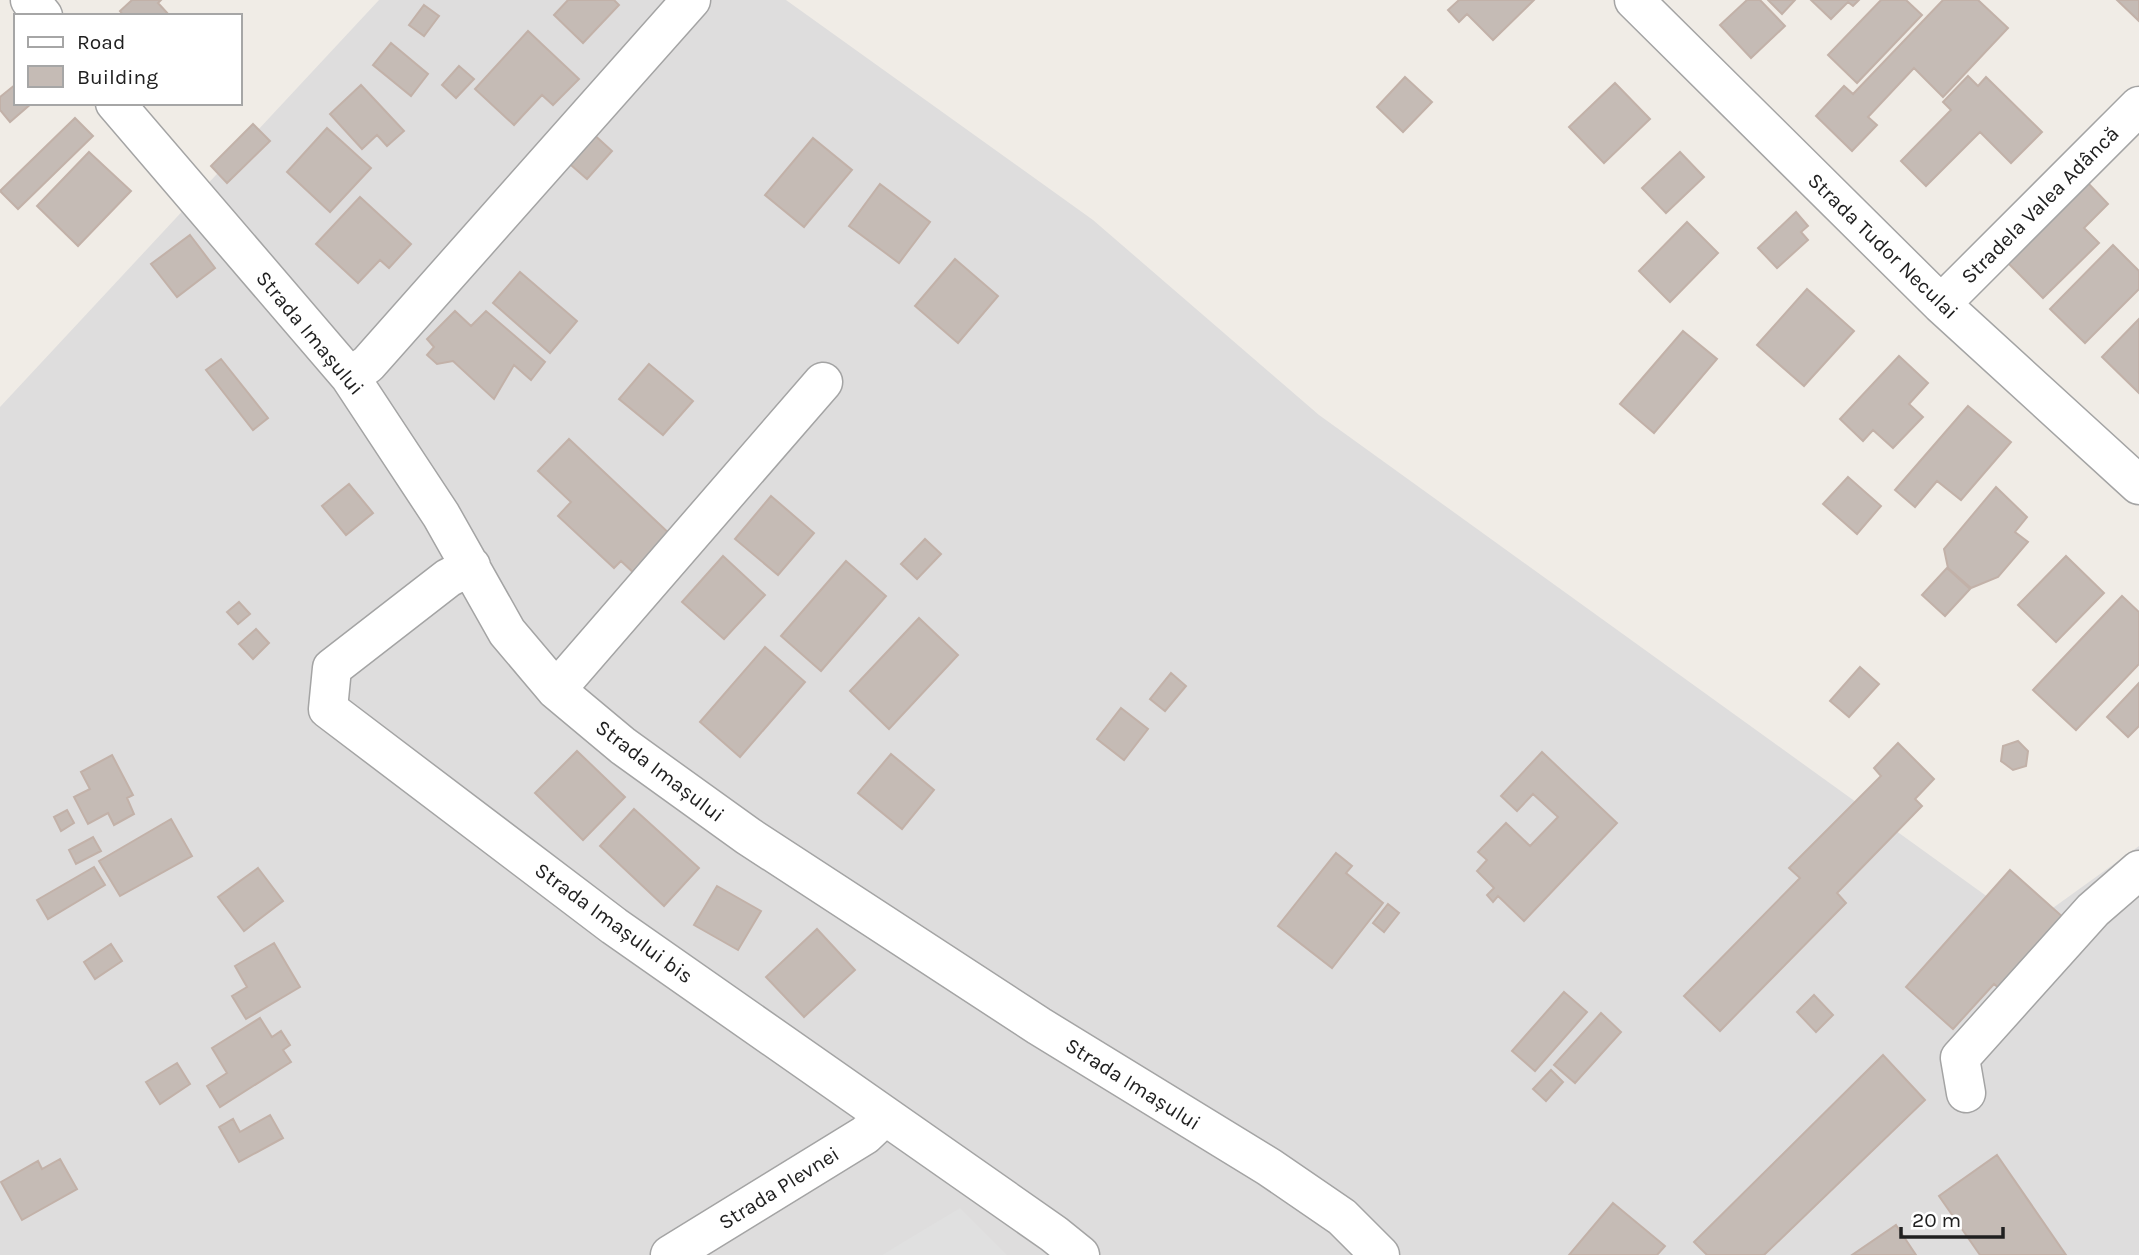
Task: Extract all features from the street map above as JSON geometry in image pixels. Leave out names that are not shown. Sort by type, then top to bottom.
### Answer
[{"type":"street","points":[[30,0],[41,14]]},
{"type":"street","points":[[350,377],[368,364],[691,0]]},
{"type":"street","name":"Strada Tudor Neculai","points":[[1634,0],[1941,304],[2139,485]]},
{"type":"street","name":"Strada Imașului","points":[[117,105],[350,377],[441,515],[507,632],[556,690],[623,746],[748,836],[1039,1026],[1269,1167],[1342,1217],[1380,1255]]},
{"type":"street","name":"Stradela Valea Adâncă","points":[[1941,304],[2139,106]]},
{"type":"street","points":[[556,690],[823,382]]},
{"type":"street","name":"Strada Imașului bis","points":[[471,566],[448,579],[332,668],[328,709],[614,926],[885,1116],[1056,1248]]},
{"type":"street","points":[[1966,1093],[1960,1058],[2093,910],[2139,870]]},
{"type":"street","name":"Strada Plevnei","points":[[670,1255],[865,1135],[885,1116]]},
{"type":"shaded area","points":[[379,0],[786,0],[1093,220],[1319,415],[2028,926],[2139,846],[2139,1255],[0,1255],[0,407]]},
{"type":"shaded area","points":[[960,1208],[1007,1255],[882,1255]]},
{"type":"building","points":[[132,0],[161,0],[158,3],[168,14],[122,14],[120,11]]},
{"type":"building","points":[[568,0],[614,0],[619,5],[583,43],[554,15]]},
{"type":"building","points":[[1459,0],[1534,0],[1493,40],[1467,14],[1459,22],[1448,10]]},
{"type":"building","points":[[1747,0],[1760,0],[1785,26],[1751,58],[1720,25]]},
{"type":"building","points":[[1768,0],[1795,0],[1782,14]]},
{"type":"building","points":[[1811,0],[1859,0],[1853,6],[1848,2],[1831,19]]},
{"type":"building","points":[[1881,0],[1906,0],[1922,15],[1857,83],[1828,55]]},
{"type":"building","points":[[1943,0],[1978,0],[2008,28],[1943,97],[1914,68],[1868,117],[1877,125],[1852,151],[1816,116],[1844,86],[1853,94]]},
{"type":"building","points":[[2117,0],[2139,0],[2139,21]]},
{"type":"building","points":[[424,5],[439,16],[424,36],[409,25]]},
{"type":"building","points":[[528,31],[579,79],[553,105],[542,95],[514,125],[475,89]]},
{"type":"building","points":[[391,43],[428,74],[411,96],[373,65]]},
{"type":"building","points":[[459,66],[474,79],[456,98],[442,85]]},
{"type":"building","points":[[1968,76],[1978,86],[1986,77],[2042,132],[2011,163],[1980,132],[1926,186],[1901,161],[1951,110],[1943,102]]},
{"type":"building","points":[[1405,77],[1432,102],[1403,132],[1377,107]]},
{"type":"building","points":[[1615,83],[1650,119],[1604,163],[1569,127]]},
{"type":"building","points":[[361,85],[404,131],[387,146],[377,135],[362,149],[330,114]]},
{"type":"building","points":[[14,86],[14,105],[30,105],[10,122],[0,110],[0,97]]},
{"type":"building","points":[[75,118],[93,136],[18,209],[0,191]]},
{"type":"building","points":[[253,124],[270,141],[227,183],[211,166]]},
{"type":"building","points":[[327,128],[371,168],[330,212],[287,172]]},
{"type":"building","points":[[590,131],[612,151],[587,179],[564,159]]},
{"type":"building","points":[[813,138],[852,170],[804,227],[765,195]]},
{"type":"building","points":[[89,152],[131,191],[78,246],[37,206]]},
{"type":"building","points":[[1680,152],[1704,177],[1666,213],[1642,188]]},
{"type":"building","points":[[2087,182],[2108,204],[2084,228],[2099,243],[2043,298],[2007,262]]},
{"type":"building","points":[[880,184],[930,222],[899,263],[849,226]]},
{"type":"building","points":[[360,197],[411,244],[389,268],[380,260],[358,283],[316,244]]},
{"type":"building","points":[[1796,212],[1808,226],[1801,232],[1808,240],[1777,268],[1758,248]]},
{"type":"building","points":[[1687,222],[1718,253],[1670,302],[1639,271]]},
{"type":"building","points":[[190,235],[215,268],[177,297],[151,264]]},
{"type":"building","points":[[2113,245],[2139,271],[2139,289],[2085,343],[2050,309]]},
{"type":"building","points":[[955,259],[998,296],[958,343],[915,306]]},
{"type":"building","points":[[520,272],[577,321],[550,353],[493,303]]},
{"type":"building","points":[[1807,289],[1854,331],[1804,386],[1757,345]]},
{"type":"building","points":[[455,311],[471,326],[486,311],[545,362],[531,380],[514,365],[494,399],[453,361],[437,364],[427,355],[434,347],[427,339]]},
{"type":"building","points":[[2139,319],[2139,393],[2102,357]]},
{"type":"building","points":[[1683,331],[1717,359],[1654,433],[1620,404]]},
{"type":"building","points":[[1899,356],[1928,383],[1909,404],[1923,417],[1893,448],[1873,430],[1863,441],[1840,419]]},
{"type":"building","points":[[221,359],[268,418],[253,430],[206,370]]},
{"type":"building","points":[[649,364],[693,401],[663,435],[619,399]]},
{"type":"building","points":[[1968,406],[2011,442],[1961,500],[1937,481],[1915,507],[1895,490]]},
{"type":"building","points":[[569,439],[673,537],[636,575],[621,561],[614,568],[558,516],[571,502],[538,471]]},
{"type":"building","points":[[1848,477],[1881,506],[1857,534],[1823,504]]},
{"type":"building","points":[[349,484],[373,513],[346,535],[322,506]]},
{"type":"building","points":[[1996,487],[2027,517],[2015,532],[2028,542],[1998,577],[1971,588],[1948,568],[1944,549]]},
{"type":"building","points":[[771,496],[814,533],[778,575],[735,539]]},
{"type":"building","points":[[925,539],[941,554],[917,579],[901,564]]},
{"type":"building","points":[[723,556],[765,595],[724,639],[682,602]]},
{"type":"building","points":[[2066,556],[2104,593],[2056,642],[2018,605]]},
{"type":"building","points":[[846,561],[886,596],[821,671],[781,636]]},
{"type":"building","points":[[1947,568],[1970,589],[1945,616],[1922,595]]},
{"type":"building","points":[[2122,596],[2139,612],[2139,664],[2076,730],[2033,690]]},
{"type":"building","points":[[239,602],[250,614],[238,624],[227,612]]},
{"type":"building","points":[[919,618],[958,655],[889,729],[850,691]]},
{"type":"building","points":[[256,629],[269,643],[253,659],[239,644]]},
{"type":"building","points":[[765,647],[805,682],[740,757],[700,722]]},
{"type":"building","points":[[1860,667],[1879,684],[1849,717],[1830,701]]},
{"type":"building","points":[[1171,673],[1186,686],[1165,711],[1150,699]]},
{"type":"building","points":[[2139,683],[2139,726],[2128,737],[2107,717]]},
{"type":"building","points":[[1121,708],[1148,729],[1124,760],[1097,739]]},
{"type":"building","points":[[2018,741],[2028,751],[2026,766],[2013,770],[2001,761],[2003,746]]},
{"type":"building","points":[[1898,743],[1934,779],[1915,799],[1922,806],[1837,893],[1846,903],[1720,1031],[1684,996],[1800,878],[1789,868],[1881,776],[1874,768]]},
{"type":"building","points":[[577,751],[625,797],[583,840],[535,793]]},
{"type":"building","points":[[1542,752],[1617,823],[1524,921],[1498,896],[1493,902],[1487,895],[1494,888],[1477,871],[1487,860],[1478,852],[1506,823],[1530,846],[1558,817],[1533,794],[1517,811],[1501,796]]},
{"type":"building","points":[[891,754],[934,790],[902,829],[858,793]]},
{"type":"building","points":[[112,755],[133,795],[127,798],[134,814],[114,825],[108,813],[88,824],[74,797],[90,789],[81,772]]},
{"type":"building","points":[[634,809],[699,868],[664,906],[600,846]]},
{"type":"building","points":[[67,810],[74,823],[61,831],[54,817]]},
{"type":"building","points":[[171,819],[192,856],[120,896],[99,861]]},
{"type":"building","points":[[93,837],[101,851],[76,864],[69,850]]},
{"type":"building","points":[[1336,853],[1352,866],[1346,873],[1383,903],[1332,968],[1278,926]]},
{"type":"building","points":[[94,867],[105,885],[48,919],[37,900]]},
{"type":"building","points":[[258,868],[283,901],[244,931],[218,897]]},
{"type":"building","points":[[2010,870],[2065,919],[2001,990],[1994,984],[1953,1029],[1906,987]]},
{"type":"building","points":[[717,886],[761,911],[738,950],[694,925]]},
{"type":"building","points":[[1388,904],[1399,913],[1384,932],[1373,923]]},
{"type":"building","points":[[817,929],[855,970],[804,1017],[766,977]]},
{"type":"building","points":[[274,943],[300,987],[246,1019],[232,996],[247,987],[235,966]]},
{"type":"building","points":[[111,944],[122,961],[95,979],[84,962]]},
{"type":"building","points":[[1564,992],[1587,1012],[1535,1071],[1512,1051]]},
{"type":"building","points":[[1814,995],[1833,1015],[1816,1032],[1797,1012]]},
{"type":"building","points":[[1601,1013],[1621,1032],[1575,1083],[1554,1065]]},
{"type":"building","points":[[260,1018],[272,1037],[281,1031],[290,1045],[283,1050],[291,1062],[220,1107],[207,1086],[227,1073],[212,1048]]},
{"type":"building","points":[[1883,1055],[1925,1100],[1764,1255],[1707,1255],[1694,1242]]},
{"type":"building","points":[[177,1063],[190,1084],[160,1104],[146,1082]]},
{"type":"building","points":[[1551,1070],[1563,1082],[1546,1101],[1533,1089]]},
{"type":"building","points":[[270,1115],[283,1138],[239,1162],[219,1127],[233,1119],[240,1132]]},
{"type":"building","points":[[1997,1155],[2066,1255],[1980,1255],[1939,1196]]},
{"type":"building","points":[[60,1159],[77,1189],[22,1220],[1,1182],[38,1161],[42,1169]]},
{"type":"building","points":[[1613,1203],[1665,1246],[1657,1255],[1569,1255]]},
{"type":"building","points":[[1896,1225],[1916,1255],[1852,1255]]}]
